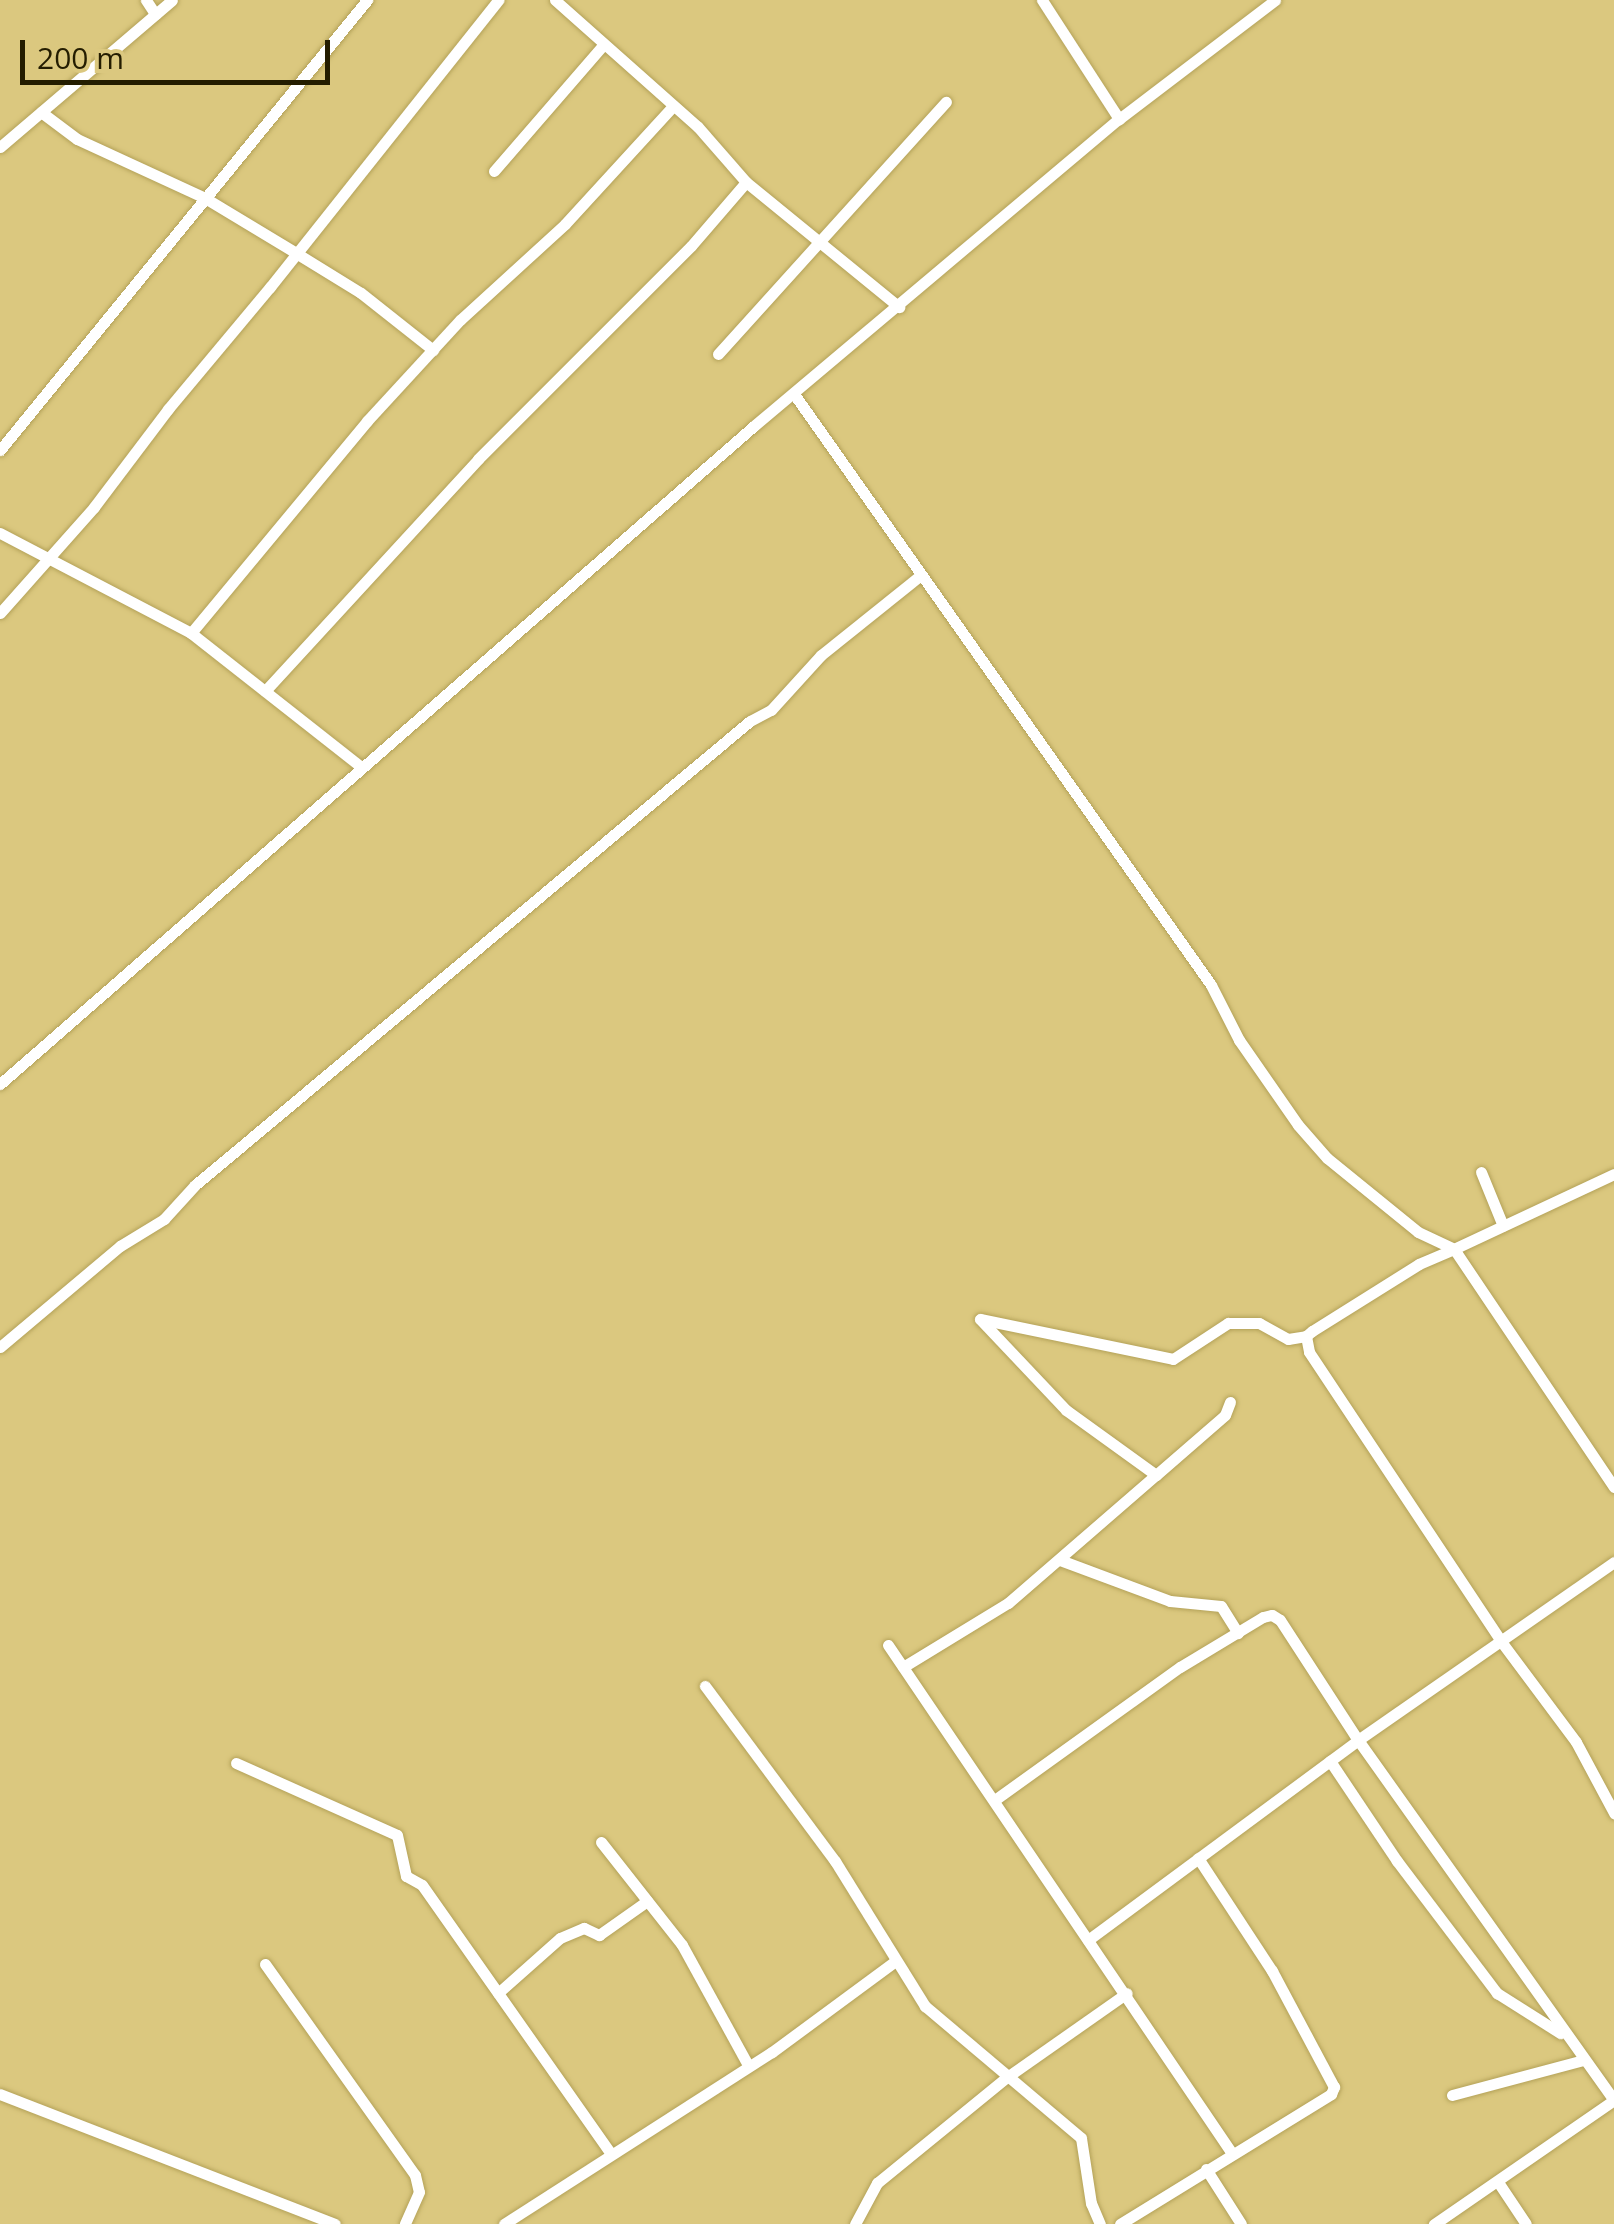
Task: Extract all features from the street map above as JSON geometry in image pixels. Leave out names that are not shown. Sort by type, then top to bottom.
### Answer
[{"type":"street","points":[[146,0],[155,14]]},
{"type":"street","points":[[0,147],[172,0]]},
{"type":"street","points":[[0,450],[367,0]]},
{"type":"street","points":[[0,613],[94,507],[498,0]]},
{"type":"street","points":[[555,0],[674,106],[746,182],[899,306]]},
{"type":"street","points":[[1042,0],[1119,120]]},
{"type":"street","points":[[0,1084],[794,394],[1119,120],[1275,0]]},
{"type":"street","points":[[494,171],[603,44]]},
{"type":"street","points":[[718,354],[823,243],[946,102]]},
{"type":"street","points":[[190,634],[367,421],[433,350],[565,224],[674,106]]},
{"type":"street","points":[[41,112],[78,139],[205,198],[296,253],[361,293],[433,350]]},
{"type":"street","points":[[264,692],[478,459],[691,246],[746,182]]},
{"type":"street","points":[[794,394],[1210,985],[1239,1040],[1298,1126],[1326,1158],[1418,1232],[1454,1249],[1614,1487]]},
{"type":"street","points":[[0,534],[190,634],[361,767]]},
{"type":"street","points":[[0,1347],[120,1246],[164,1219],[195,1184],[750,721],[770,710],[821,655],[922,575]]},
{"type":"street","points":[[1481,1172],[1503,1226]]},
{"type":"street","points":[[1156,1475],[1066,1410],[980,1319],[1173,1360],[1228,1322],[1259,1322],[1288,1340],[1306,1336],[1419,1264],[1614,1174]]},
{"type":"street","points":[[1306,1336],[1309,1352],[1500,1640],[1576,1742],[1614,1813]]},
{"type":"street","points":[[904,1667],[1002,1607],[1060,1560],[1224,1415],[1230,1402]]},
{"type":"street","points":[[1060,1560],[1170,1601],[1221,1606],[1238,1633]]},
{"type":"street","points":[[1088,1940],[1358,1740],[1614,1562]]},
{"type":"street","points":[[996,1799],[1127,1702],[1264,1617],[1272,1615],[1280,1620],[1358,1740],[1614,2100],[1434,2224]]},
{"type":"street","points":[[888,1645],[1127,1992],[1231,2152]]},
{"type":"street","points":[[705,1686],[835,1861],[894,1962],[925,2006],[1081,2138],[1091,2203],[1100,2224]]},
{"type":"street","points":[[1330,1761],[1397,1861],[1497,1992],[1565,2035]]},
{"type":"street","points":[[236,1763],[397,1835],[406,1876],[422,1885],[611,2154]]},
{"type":"street","points":[[601,1842],[682,1945],[748,2065]]},
{"type":"street","points":[[1120,2224],[1231,2152],[1316,2104],[1334,2087],[1272,1971],[1198,1858]]},
{"type":"street","points":[[498,1992],[560,1938],[584,1928],[600,1935],[647,1901]]},
{"type":"street","points":[[504,2224],[748,2065],[894,1962]]},
{"type":"street","points":[[265,1964],[415,2174],[419,2192],[405,2224]]},
{"type":"street","points":[[855,2224],[877,2184],[1007,2077],[1127,1992]]},
{"type":"street","points":[[1452,2095],[1584,2060]]},
{"type":"street","points":[[0,2094],[335,2224]]},
{"type":"street","points":[[1206,2169],[1241,2224]]},
{"type":"street","points":[[1498,2182],[1526,2224]]}]
